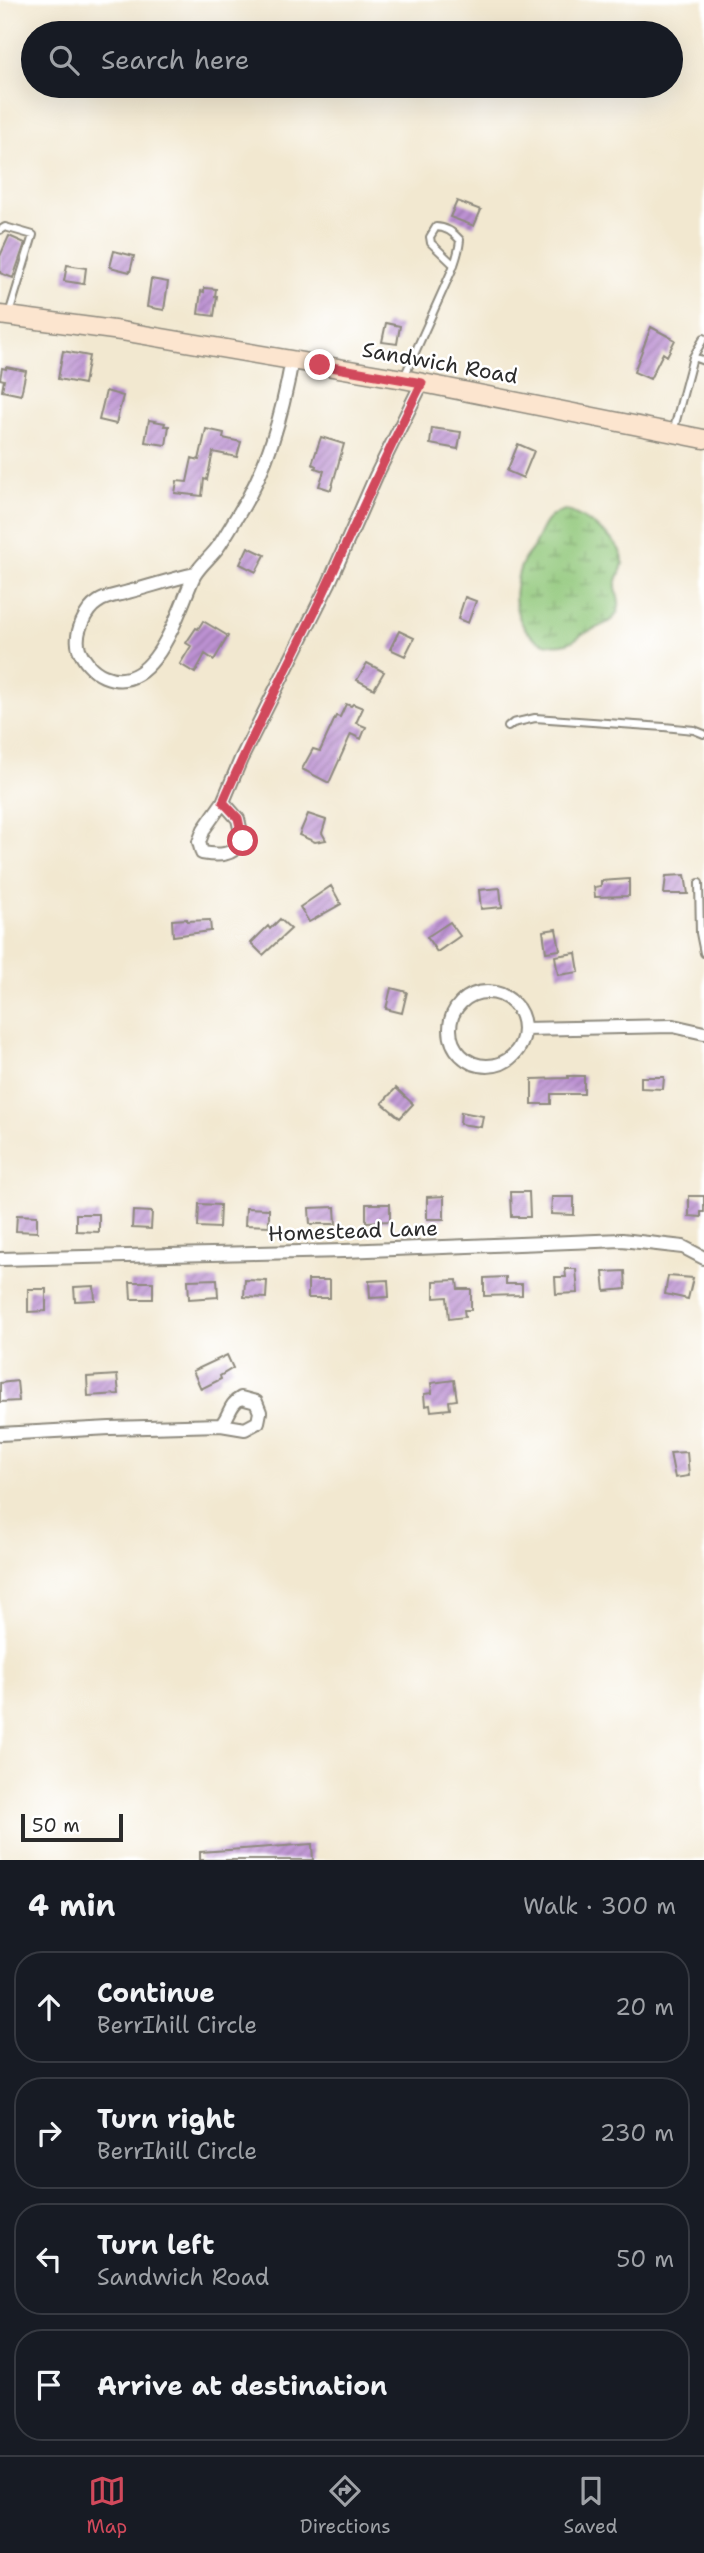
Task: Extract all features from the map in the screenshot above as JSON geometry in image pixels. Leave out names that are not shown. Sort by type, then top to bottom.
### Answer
[{"type":"main road","name":"Sandwich Road","points":[[4,315],[121,331],[403,379],[704,439]]},
{"type":"street","points":[[195,574],[97,602],[79,628],[77,643],[82,657],[104,676],[130,677],[154,660],[166,641],[195,574],[218,547],[262,471],[284,403],[292,360]]},
{"type":"street","points":[[223,802],[241,759],[329,583],[376,476],[422,383]]},
{"type":"street","points":[[489,991],[503,996],[518,1009],[524,1029],[519,1048],[513,1057],[496,1065],[482,1066],[466,1059],[453,1044],[449,1028],[452,1014],[462,1003],[472,995],[489,991]]},
{"type":"street","points":[[524,1029],[673,1026],[704,1033]]},
{"type":"street","name":"Homestead Lane","points":[[0,1259],[345,1251],[622,1240],[683,1248],[704,1258]]},
{"type":"street","points":[[0,1434],[221,1425]]},
{"type":"lane","points":[[0,230],[5,227],[33,235],[4,315]]},
{"type":"lane","points":[[403,379],[454,265],[460,240],[448,230],[436,227],[430,237],[431,243],[454,265]]},
{"type":"lane","points":[[673,432],[693,357],[704,338]]},
{"type":"lane","points":[[693,357],[704,361]]},
{"type":"lane","points":[[508,727],[513,723],[536,718],[664,727],[694,730],[704,734]]},
{"type":"lane","points":[[699,883],[700,933],[704,953]]},
{"type":"green space","points":[[565,510],[591,523],[609,537],[621,553],[622,568],[616,583],[619,606],[614,617],[606,623],[571,642],[544,643],[526,630],[517,611],[515,599],[518,574],[549,518]]},
{"type":"building","points":[[457,201],[481,210],[474,226],[450,217]]},
{"type":"building","points":[[9,236],[25,243],[13,278],[0,273],[0,256]]},
{"type":"building","points":[[114,251],[134,256],[130,272],[110,267]]},
{"type":"building","points":[[67,265],[86,268],[84,284],[64,281]]},
{"type":"building","points":[[151,279],[168,282],[164,310],[147,307]]},
{"type":"building","points":[[204,288],[216,289],[214,316],[198,314],[201,291],[204,292]]},
{"type":"building","points":[[386,323],[400,326],[397,344],[382,342]]},
{"type":"building","points":[[651,327],[675,340],[667,356],[663,353],[650,379],[634,372]]},
{"type":"building","points":[[63,351],[89,356],[84,384],[58,379]]},
{"type":"building","points":[[2,368],[26,371],[21,395],[2,391],[4,380],[0,379]]},
{"type":"building","points":[[106,391],[123,396],[116,424],[99,420]]},
{"type":"building","points":[[149,420],[169,426],[166,445],[145,442]]},
{"type":"building","points":[[432,428],[461,432],[458,449],[430,444]]},
{"type":"building","points":[[206,429],[224,433],[223,438],[241,442],[237,457],[213,452],[207,480],[204,479],[202,496],[175,493],[177,481],[187,482],[192,458],[199,460]]},
{"type":"building","points":[[321,437],[344,444],[331,490],[319,486],[324,471],[312,464]]},
{"type":"building","points":[[518,444],[534,451],[523,478],[507,471]]},
{"type":"building","points":[[248,547],[265,555],[256,572],[240,564]]},
{"type":"building","points":[[465,597],[476,601],[468,623],[458,619]]},
{"type":"building","points":[[203,621],[228,636],[214,660],[205,654],[195,673],[180,664],[191,646],[186,643]]},
{"type":"building","points":[[399,631],[414,638],[405,656],[390,649]]},
{"type":"building","points":[[367,663],[384,672],[374,689],[357,680]]},
{"type":"building","points":[[346,704],[363,708],[356,723],[366,727],[361,739],[351,734],[329,783],[302,769],[313,749],[320,751],[336,716],[340,717]]},
{"type":"building","points":[[308,814],[326,820],[322,833],[326,840],[315,842],[299,835]]},
{"type":"building","points":[[685,875],[688,894],[664,894],[666,876]]},
{"type":"building","points":[[629,879],[629,896],[595,897],[594,887],[601,886],[601,881]]},
{"type":"building","points":[[331,886],[341,904],[309,922],[300,907]]},
{"type":"building","points":[[500,888],[502,907],[481,909],[479,890]]},
{"type":"building","points":[[280,919],[291,929],[263,955],[251,943],[268,926],[270,929]]},
{"type":"building","points":[[172,920],[210,920],[211,931],[173,936]]},
{"type":"building","points":[[450,922],[460,936],[437,952],[427,937]]},
{"type":"building","points":[[556,929],[560,950],[546,952],[543,931]]},
{"type":"building","points":[[576,953],[579,972],[558,975],[555,956]]},
{"type":"building","points":[[391,988],[407,992],[402,1013],[386,1009]]},
{"type":"building","points":[[584,1076],[584,1094],[551,1094],[551,1104],[532,1104],[532,1079]]},
{"type":"building","points":[[641,1077],[664,1077],[663,1089],[641,1088]]},
{"type":"building","points":[[396,1088],[413,1104],[400,1118],[382,1103]]},
{"type":"building","points":[[461,1112],[483,1116],[481,1127],[460,1124]]},
{"type":"building","points":[[511,1192],[529,1192],[530,1217],[512,1217]]},
{"type":"building","points":[[444,1196],[444,1219],[427,1219],[427,1197]]},
{"type":"building","points":[[689,1196],[704,1196],[704,1212],[701,1212],[701,1217],[689,1216]]},
{"type":"building","points":[[552,1197],[574,1197],[574,1215],[551,1214]]},
{"type":"building","points":[[199,1204],[220,1205],[219,1228],[198,1227]]},
{"type":"building","points":[[366,1204],[390,1204],[390,1221],[366,1222]]},
{"type":"building","points":[[335,1207],[336,1224],[310,1224],[309,1208]]},
{"type":"building","points":[[246,1208],[269,1209],[269,1226],[245,1225]]},
{"type":"building","points":[[133,1211],[152,1212],[151,1229],[132,1228]]},
{"type":"building","points":[[76,1214],[99,1214],[99,1232],[76,1231]]},
{"type":"building","points":[[17,1215],[37,1216],[37,1232],[16,1231]]},
{"type":"building","points":[[565,1269],[576,1269],[578,1293],[556,1294],[555,1277],[566,1277]]},
{"type":"building","points":[[625,1271],[626,1289],[605,1291],[603,1272]]},
{"type":"building","points":[[668,1276],[693,1278],[688,1299],[665,1294]]},
{"type":"building","points":[[506,1277],[506,1284],[522,1284],[522,1295],[484,1296],[484,1278]]},
{"type":"building","points":[[217,1279],[218,1297],[189,1299],[188,1280]]},
{"type":"building","points":[[245,1280],[267,1281],[266,1298],[244,1297]]},
{"type":"building","points":[[308,1280],[330,1280],[330,1298],[308,1298]]},
{"type":"building","points":[[388,1280],[389,1297],[370,1298],[369,1281]]},
{"type":"building","points":[[457,1280],[458,1289],[471,1289],[471,1310],[464,1310],[465,1317],[449,1319],[447,1297],[434,1298],[434,1281]]},
{"type":"building","points":[[130,1282],[153,1282],[153,1299],[131,1299]]},
{"type":"building","points":[[94,1286],[95,1300],[75,1301],[74,1287]]},
{"type":"building","points":[[28,1289],[46,1289],[46,1311],[28,1312]]},
{"type":"building","points":[[227,1355],[233,1368],[220,1376],[221,1379],[201,1389],[193,1371]]},
{"type":"building","points":[[117,1375],[119,1394],[88,1396],[87,1377]]},
{"type":"building","points":[[454,1380],[457,1400],[449,1401],[450,1409],[431,1411],[430,1405],[425,1406],[424,1394],[432,1393],[431,1383]]},
{"type":"building","points":[[17,1381],[19,1401],[0,1402],[0,1383]]},
{"type":"building","points":[[687,1452],[689,1476],[675,1478],[670,1453]]},
{"type":"building","points":[[312,1844],[313,1860],[200,1860],[200,1852]]},
{"type":"route","points":[[243,841],[238,818],[223,802],[241,759],[329,583],[376,476],[422,383],[320,365]]}]
